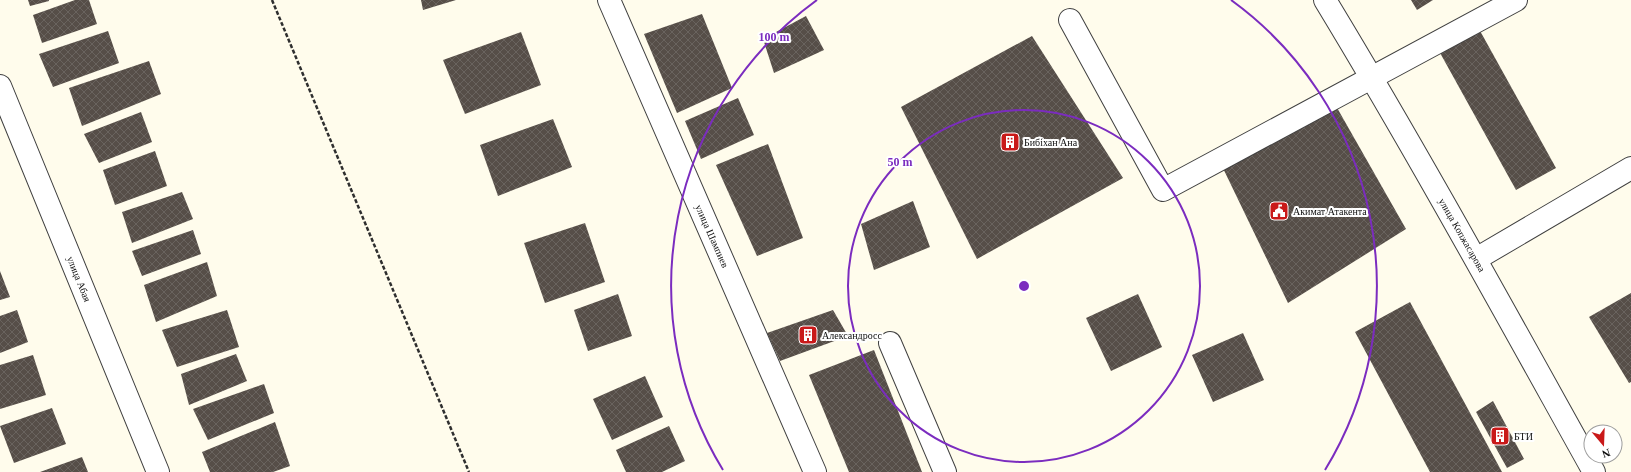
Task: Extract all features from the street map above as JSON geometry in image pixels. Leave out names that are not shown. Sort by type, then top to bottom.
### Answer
[{"type":"street","name":"улица Шампиев","points":[[609,0],[815,472]]},
{"type":"street","name":"улица Копжасарова","points":[[1324,0],[1372,77],[1476,259],[1594,472]]},
{"type":"street","points":[[1070,20],[1163,190],[1516,0]]},
{"type":"street","name":"улица Абая","points":[[0,86],[158,472]]},
{"type":"street","points":[[1476,259],[1631,168]]},
{"type":"street","points":[[890,343],[945,472]]},
{"type":"path","points":[[272,0],[470,472]]},
{"type":"building","points":[[28,0],[49,0],[49,1],[30,6]]},
{"type":"building","points":[[75,0],[89,0],[97,24],[42,43],[33,15]]},
{"type":"building","points":[[421,0],[456,0],[423,10]]},
{"type":"building","points":[[1411,0],[1433,0],[1417,10]]},
{"type":"building","points":[[702,14],[732,88],[677,113],[644,34]]},
{"type":"building","points":[[806,16],[824,50],[774,73],[763,39]]},
{"type":"building","points":[[1474,20],[1556,168],[1516,190],[1434,42]]},
{"type":"building","points":[[108,31],[119,63],[53,87],[39,54]]},
{"type":"building","points":[[521,32],[541,85],[465,114],[443,60]]},
{"type":"building","name":"Бибіхан Ана","points":[[1032,36],[1123,178],[977,259],[901,107]]},
{"type":"building","points":[[149,61],[161,94],[82,126],[69,88]]},
{"type":"building","points":[[738,98],[754,135],[701,159],[685,121]]},
{"type":"building","points":[[1336,106],[1406,229],[1288,303],[1220,162]]},
{"type":"building","points":[[141,112],[152,142],[99,163],[84,134]]},
{"type":"building","points":[[553,119],[572,167],[498,196],[480,145]]},
{"type":"building","points":[[768,144],[803,238],[757,256],[716,165]]},
{"type":"building","points":[[155,151],[167,186],[115,205],[103,170]]},
{"type":"building","points":[[182,192],[193,219],[132,243],[122,212]]},
{"type":"building","points":[[913,201],[930,247],[874,270],[861,224]]},
{"type":"building","points":[[585,223],[605,282],[545,303],[524,243]]},
{"type":"building","points":[[193,230],[201,254],[142,276],[132,251]]},
{"type":"building","points":[[207,262],[217,296],[156,322],[144,285]]},
{"type":"building","points":[[0,271],[10,297],[0,300]]},
{"type":"building","points":[[1631,293],[1631,382],[1629,383],[1589,317]]},
{"type":"building","points":[[618,294],[632,336],[588,351],[574,310]]},
{"type":"building","points":[[1138,294],[1162,347],[1111,371],[1086,318]]},
{"type":"building","points":[[1410,302],[1502,472],[1430,472],[1355,332]]},
{"type":"building","points":[[17,310],[28,342],[0,353],[0,316]]},
{"type":"building","points":[[227,310],[239,347],[177,367],[162,330]]},
{"type":"building","name":"Александросс","points":[[833,310],[848,336],[780,361],[767,333]]},
{"type":"building","points":[[1243,333],[1264,380],[1213,402],[1192,355]]},
{"type":"building","points":[[874,350],[922,472],[849,472],[809,375]]},
{"type":"building","points":[[236,354],[247,381],[189,405],[181,374]]},
{"type":"building","points":[[33,355],[46,395],[0,409],[0,365]]},
{"type":"building","points":[[645,376],[663,417],[612,440],[593,399]]},
{"type":"building","points":[[264,384],[274,413],[208,440],[193,409]]},
{"type":"building","name":"БТИ","points":[[1493,401],[1524,459],[1507,468],[1476,412]]},
{"type":"building","points":[[52,408],[66,444],[14,463],[0,426]]},
{"type":"building","points":[[275,422],[290,466],[273,472],[210,472],[202,452]]},
{"type":"building","points":[[669,426],[685,461],[662,472],[626,472],[616,450]]},
{"type":"building","points":[[82,457],[88,472],[40,472]]},
{"type":"place","name":"Бибіхан Ана","points":[[1010,142]]},
{"type":"place","name":"Акимат Атакента","points":[[1279,211]]},
{"type":"place","name":"Александросс","points":[[808,335]]},
{"type":"place","name":"БТИ","points":[[1500,436]]}]
